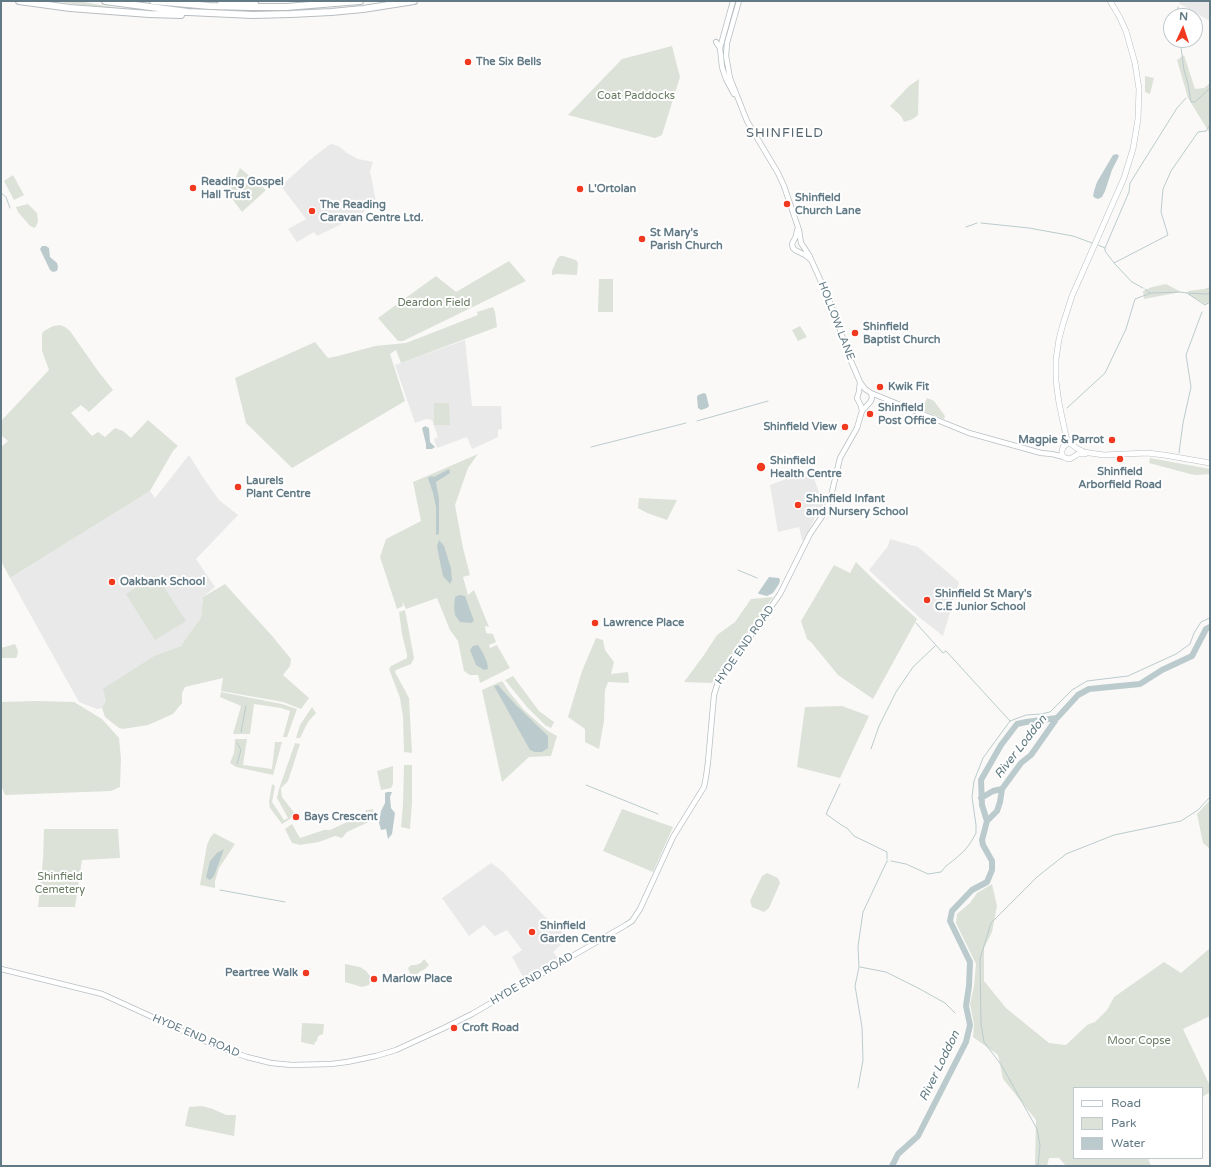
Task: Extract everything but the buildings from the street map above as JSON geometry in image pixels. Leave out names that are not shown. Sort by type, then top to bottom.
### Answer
[{"type":"highway","points":[[19,1],[70,8],[174,15],[291,14],[331,12],[363,9],[414,1]]},
{"type":"highway","points":[[105,1],[174,11],[209,14]]},
{"type":"highway","points":[[153,1],[210,6],[286,7],[360,1]]},
{"type":"highway","points":[[221,1],[286,7]]},
{"type":"main road","name":"HOLLOW LANE","points":[[732,1],[719,44],[721,62],[726,79],[751,128],[778,173],[784,186],[802,244],[809,255],[832,308],[860,382],[869,392]]},
{"type":"main road","name":"HOLLOW LANE","points":[[739,1],[727,43],[726,56],[728,70],[740,104]]},
{"type":"main road","points":[[1076,456],[1077,452],[1074,446],[1066,436],[1059,403],[1056,381],[1056,359],[1059,339],[1072,296],[1124,178],[1133,149],[1138,119],[1139,89],[1135,63],[1126,31],[1110,1]]},
{"type":"main road","name":"HOLLOW LANE","points":[[794,242],[797,227]]},
{"type":"main road","points":[[797,251],[801,249],[802,244],[798,241],[792,244],[793,248],[797,251],[805,255],[811,260]]},
{"type":"main road","name":"HOLLOW LANE","points":[[859,392],[860,382]]},
{"type":"main road","points":[[862,411],[857,398],[859,392],[864,390],[969,433],[1035,452],[1052,454],[1070,459],[1081,454],[1090,453]]},
{"type":"main road","points":[[862,411],[872,397],[869,392]]},
{"type":"main road","points":[[860,403],[865,404],[886,399]]},
{"type":"main road","name":"HYDE END ROAD","points":[[1,969],[102,994],[223,1049],[247,1057],[282,1064],[333,1064],[376,1056],[410,1044],[470,1015],[626,925],[636,916],[673,837],[704,787],[708,762],[714,695],[718,682],[780,594],[804,546],[825,512],[830,501],[840,458],[857,428],[862,411]]},
{"type":"main road","points":[[1064,457],[1062,453],[1066,436]]},
{"type":"main road","points":[[1052,454],[1057,453],[1069,444],[1084,452],[1104,455],[1147,453],[1175,456],[1210,463]]},
{"type":"shaded area","points":[[1178,1],[1210,1],[1210,21],[1203,17],[1203,8],[1187,8]]},
{"type":"shaded area","points":[[332,144],[338,146],[358,159],[373,162],[370,171],[376,202],[360,215],[317,236],[314,232],[297,242],[288,229],[306,219],[281,186],[311,159]]},
{"type":"shaded area","points":[[465,340],[472,406],[501,406],[502,429],[498,430],[498,437],[472,449],[467,437],[437,448],[434,439],[438,437],[432,420],[426,419],[415,423],[395,365]]},
{"type":"shaded area","name":"Oakbank School","points":[[189,455],[219,500],[238,515],[196,559],[215,587],[203,597],[201,618],[181,646],[156,655],[106,700],[102,708],[97,709],[79,702],[10,578],[150,491],[155,498]]},
{"type":"shaded area","name":"Shinfield Infant and Nursery School","points":[[811,470],[824,510],[817,513],[804,540],[802,540],[799,527],[778,532],[770,485]]},
{"type":"shaded area","name":"Shinfield St Mary's C.E Junior School","points":[[890,539],[918,547],[959,582],[943,636],[919,617],[869,570],[888,546]]},
{"type":"shaded area","points":[[491,863],[502,871],[545,917],[568,938],[553,952],[560,961],[525,980],[512,957],[522,950],[507,930],[495,936],[484,925],[469,936],[442,898]]},
{"type":"green space","points":[[55,1],[78,1],[124,9],[79,5]]},
{"type":"green space","name":"Coat Paddocks","points":[[672,46],[680,77],[662,135],[655,138],[568,115],[622,59]]},
{"type":"green space","points":[[1184,55],[1195,89],[1204,88],[1210,83],[1209,132],[1188,98],[1177,60]]},
{"type":"green space","points":[[1145,76],[1154,78],[1150,94],[1145,92]]},
{"type":"green space","points":[[919,79],[918,115],[913,119],[904,122],[901,116],[890,106],[909,86]]},
{"type":"green space","points":[[240,168],[266,190],[242,212],[230,196],[232,191],[230,190]]},
{"type":"green space","points":[[13,175],[24,195],[14,200],[4,181]]},
{"type":"green space","points":[[28,204],[37,213],[38,222],[35,228],[30,226],[18,212],[16,207]]},
{"type":"green space","points":[[560,256],[576,260],[578,263],[577,275],[552,275],[557,259]]},
{"type":"green space","name":"Deardon Field","points":[[509,261],[526,281],[403,341],[398,341],[378,318],[436,276],[456,292]]},
{"type":"green space","points":[[599,279],[613,279],[613,312],[598,312]]},
{"type":"green space","points":[[1166,284],[1181,292],[1144,299],[1143,291],[1152,287]]},
{"type":"green space","points":[[1210,287],[1210,302],[1205,304],[1189,295],[1188,291]]},
{"type":"green space","points":[[493,307],[497,327],[401,363],[396,350],[390,354],[405,401],[292,468],[246,423],[235,378],[315,342],[328,358],[375,346],[406,343],[478,315],[477,312]]},
{"type":"green space","points":[[60,325],[70,331],[113,390],[89,412],[81,405],[71,413],[92,436],[98,432],[105,437],[115,428],[123,431],[131,438],[148,420],[178,446],[173,451],[150,491],[10,578],[1,561],[1,447],[8,441],[1,435],[1,421],[49,370],[42,351],[42,334],[44,331],[53,326]]},
{"type":"green space","points":[[800,326],[807,337],[798,341],[792,330]]},
{"type":"green space","points":[[927,398],[934,401],[945,416],[944,419],[921,410]]},
{"type":"green space","points":[[434,403],[449,403],[450,425],[434,425]]},
{"type":"green space","points":[[478,454],[468,468],[455,505],[470,575],[463,577],[468,595],[474,590],[489,627],[485,626],[486,633],[493,634],[496,642],[489,645],[490,648],[497,645],[510,668],[480,683],[478,675],[470,675],[464,671],[458,641],[450,630],[437,598],[406,609],[402,601],[403,606],[397,609],[380,557],[386,539],[421,521],[413,482]]},
{"type":"green space","points":[[1150,458],[1210,469],[1210,474],[1190,474],[1149,463]]},
{"type":"green space","points":[[639,498],[677,500],[667,520],[638,508]]},
{"type":"green space","points":[[856,562],[917,619],[873,699],[838,675],[807,639],[801,621],[834,565],[850,573]]},
{"type":"green space","points":[[156,575],[186,621],[155,640],[126,594]]},
{"type":"green space","points":[[225,584],[291,659],[290,666],[283,675],[309,698],[301,709],[283,702],[221,691],[223,678],[185,687],[182,693],[182,703],[173,714],[148,725],[123,729],[119,728],[105,717],[102,708],[106,700],[103,689],[156,655],[181,646],[201,618],[203,597]]},
{"type":"green space","points":[[773,597],[712,683],[684,682],[717,635],[735,622],[751,599]]},
{"type":"green space","points":[[405,610],[414,658],[411,664],[396,670],[395,672],[409,698],[412,753],[404,752],[403,717],[400,698],[389,669],[391,666],[407,658],[399,612]]},
{"type":"green space","points":[[596,638],[603,640],[605,650],[614,662],[611,674],[628,672],[629,683],[608,682],[605,690],[604,721],[599,749],[585,742],[585,729],[568,717],[582,671]]},
{"type":"green space","points":[[15,644],[18,651],[17,657],[2,658],[1,648]]},
{"type":"green space","points":[[513,676],[539,711],[554,722],[551,728],[545,725],[527,707],[505,680]]},
{"type":"green space","points":[[502,681],[524,710],[548,731],[557,736],[551,756],[529,757],[502,782],[482,690]]},
{"type":"green space","points":[[221,692],[282,704],[297,709],[287,737],[283,737],[290,711],[281,708],[254,704],[250,734],[233,734],[241,706],[220,697]]},
{"type":"green space","points":[[1,702],[74,702],[102,719],[119,738],[121,759],[120,787],[111,791],[5,795],[1,785]]},
{"type":"green space","points":[[842,706],[869,716],[840,778],[797,767],[805,707]]},
{"type":"green space","points":[[312,707],[316,713],[308,722],[300,738],[296,738],[300,725]]},
{"type":"green space","points":[[235,739],[247,739],[243,765],[272,769],[275,742],[282,742],[273,775],[236,767],[230,763],[234,753]]},
{"type":"green space","points":[[295,743],[300,744],[288,781],[281,788],[282,797],[296,815],[282,824],[270,808],[269,802],[272,784],[275,786],[272,802],[284,820],[288,818],[277,798]]},
{"type":"green space","points":[[404,765],[412,765],[410,829],[401,827]]},
{"type":"green space","points":[[393,766],[393,784],[391,788],[381,790],[377,771]]},
{"type":"green space","points":[[1210,800],[1210,849],[1203,843],[1197,814]]},
{"type":"green space","points":[[373,809],[375,819],[347,832],[342,838],[335,836],[319,842],[300,845],[292,843],[285,829],[292,824],[300,838],[324,830],[330,830],[356,818],[367,810]]},
{"type":"green space","points":[[622,809],[673,827],[653,872],[603,851]]},
{"type":"green space","name":"Shinfield Cemetery","points":[[44,829],[118,829],[120,858],[82,860],[75,907],[38,907],[43,859]]},
{"type":"green space","points":[[214,833],[235,844],[219,868],[215,881],[215,888],[200,885],[207,845]]},
{"type":"green space","points":[[767,873],[778,878],[780,883],[769,908],[764,912],[752,907],[750,901],[762,876]]},
{"type":"green space","name":"Moor Copse","points":[[992,884],[997,906],[992,932],[984,948],[984,981],[1006,1008],[1049,1043],[1066,1045],[1087,1025],[1095,1022],[1107,1010],[1114,997],[1164,962],[1181,973],[1210,948],[1210,1016],[1183,1029],[1210,1086],[1210,1092],[1203,1096],[1203,1087],[1073,1087],[1073,1159],[1148,1159],[1151,1166],[1066,1166],[1059,1158],[1049,1158],[1047,1166],[1035,1166],[1036,1120],[1003,1079],[998,1055],[973,1037],[974,1024],[970,1004],[974,986],[976,964],[956,923],[957,914],[970,903],[977,893]]},
{"type":"green space","points":[[424,959],[429,965],[419,972],[414,979],[408,968],[411,965],[421,963]]},
{"type":"green space","points":[[345,964],[360,967],[366,971],[371,977],[369,985],[362,987],[345,982]]},
{"type":"green space","points":[[302,1023],[324,1024],[323,1034],[318,1036],[314,1045],[301,1042]]},
{"type":"green space","points":[[202,1106],[226,1115],[236,1115],[234,1136],[185,1126],[189,1107]]},
{"type":"water","points":[[1117,154],[1119,156],[1102,197],[1098,199],[1095,198],[1093,196],[1097,182],[1113,155]]},
{"type":"water","points":[[42,246],[49,248],[50,257],[57,263],[57,271],[53,272],[50,270],[40,249]]},
{"type":"water","points":[[704,393],[706,394],[709,406],[701,410],[698,408],[697,397],[698,395]]},
{"type":"water","points":[[425,426],[429,428],[430,442],[435,447],[432,449],[426,449],[422,428]]},
{"type":"water","points":[[449,469],[450,473],[436,482],[439,499],[439,534],[437,535],[436,507],[428,478],[431,476],[434,477]]},
{"type":"water","points":[[439,540],[444,546],[451,568],[452,580],[450,584],[443,576],[437,546]]},
{"type":"water","points":[[769,577],[779,578],[779,584],[773,593],[767,596],[759,594],[758,593]]},
{"type":"water","points":[[459,595],[465,596],[474,621],[471,623],[460,622],[455,615],[455,597]]},
{"type":"water","points":[[478,645],[487,662],[488,669],[484,670],[476,665],[470,650],[473,646]]},
{"type":"water","points":[[498,685],[548,736],[548,748],[542,752],[530,750],[494,686]]},
{"type":"water","points":[[392,792],[390,797],[391,808],[395,813],[392,834],[388,839],[386,829],[381,830],[379,823],[381,811],[385,803],[385,793]]},
{"type":"water","points":[[224,849],[214,876],[210,880],[206,877],[210,861],[217,853]]},
{"type":"waterway","points":[[1181,48],[1191,102],[1195,102],[1210,88]]},
{"type":"waterway","points":[[1105,248],[1129,192],[1130,183],[1177,108],[1186,98]]},
{"type":"waterway","points":[[1143,288],[1132,282],[1114,263],[1168,235],[1161,212],[1163,189],[1171,171],[1198,132],[1206,131],[1210,124]]},
{"type":"waterway","points":[[1,193],[6,197],[10,208]]},
{"type":"waterway","points":[[966,227],[977,223]]},
{"type":"waterway","points":[[981,223],[1029,228],[1073,236],[1092,243]]},
{"type":"waterway","points":[[1098,245],[1105,248],[1105,251],[1114,263]]},
{"type":"waterway","points":[[1145,289],[1150,293]]},
{"type":"waterway","points":[[1067,408],[1105,373],[1126,329],[1135,299],[1151,293],[1180,292],[1187,293],[1205,305],[1210,302]]},
{"type":"waterway","points":[[1187,293],[1210,293]]},
{"type":"waterway","points":[[1179,453],[1183,423],[1191,387],[1186,355],[1202,312]]},
{"type":"waterway","points":[[697,421],[768,401]]},
{"type":"waterway","points":[[591,447],[686,423]]},
{"type":"waterway","points":[[738,570],[757,578]]},
{"type":"waterway","points":[[891,861],[906,864],[928,874],[941,872],[965,850],[976,833],[972,797],[974,781],[983,758],[1010,721],[1026,715],[1050,712],[1072,690],[1087,681],[1128,676],[1176,654],[1190,644],[1194,633],[1201,622],[1210,618]]},
{"type":"waterway","points":[[916,623],[943,653],[946,651],[1010,721]]},
{"type":"waterway","name":"River Loddon","points":[[987,821],[997,811],[1002,789],[1021,763],[1031,755],[1057,718],[1078,695],[1089,689],[1140,684],[1162,670],[1192,656],[1206,629],[1210,627]]},
{"type":"waterway","points":[[871,749],[879,726],[896,692],[913,667],[935,646]]},
{"type":"waterway","points":[[241,732],[246,706]]},
{"type":"waterway","name":"River Loddon","points":[[892,1166],[898,1154],[918,1136],[966,1042],[970,1025],[966,1006],[970,962],[950,921],[952,911],[972,890],[987,882],[992,870],[992,861],[983,845],[982,840],[987,821],[982,805],[981,780],[1001,745],[1017,724],[1057,718]]},
{"type":"waterway","points":[[237,743],[241,750],[237,764]]},
{"type":"waterway","points":[[840,784],[826,814],[848,829],[854,836],[887,852],[887,859]]},
{"type":"waterway","points":[[586,785],[658,814]]},
{"type":"waterway","name":"River Loddon","points":[[981,798],[993,791],[1002,789]]},
{"type":"waterway","points":[[1038,1166],[1040,1145],[1037,1129],[1002,1066],[984,1042],[981,1024],[980,959],[991,923],[1037,877],[1066,854],[1114,835],[1181,821],[1198,810],[1210,797]]},
{"type":"waterway","points":[[858,1088],[863,1060],[862,1027],[855,986],[859,967],[858,946],[863,912],[888,861]]},
{"type":"waterway","points":[[220,890],[285,902]]},
{"type":"waterway","points":[[860,967],[886,972],[945,1003],[955,1013]]},
{"type":"place","name":"The Six Bells","points":[[468,62]]},
{"type":"place","name":"Reading Gospel Hall Trust","points":[[193,188]]},
{"type":"place","name":"L'Ortolan","points":[[580,189]]},
{"type":"place","name":"Shinfield Church Lane","points":[[787,204]]},
{"type":"place","name":"The Reading Caravan Centre Ltd.","points":[[312,211]]},
{"type":"place","name":"St Mary's Parish Church","points":[[642,239]]},
{"type":"place","name":"Shinfield Baptist Church","points":[[855,333]]},
{"type":"place","name":"Kwik Fit","points":[[880,387]]},
{"type":"place","name":"Shinfield Post Office","points":[[870,414]]},
{"type":"place","name":"Shinfield View","points":[[845,427]]},
{"type":"place","name":"Magpie & Parrot","points":[[1112,440]]},
{"type":"place","name":"Shinfield Arborfield Road","points":[[1120,459]]},
{"type":"place","name":"Shinfield Health Centre","points":[[761,467]]},
{"type":"place","name":"Laurels Plant Centre","points":[[238,487]]},
{"type":"place","name":"Shinfield Infant and Nursery School","points":[[798,505]]},
{"type":"place","name":"Oakbank School","points":[[112,582]]},
{"type":"place","name":"Shinfield St Mary's C.E Junior School","points":[[927,600]]},
{"type":"place","name":"Lawrence Place","points":[[595,623]]},
{"type":"place","name":"Bays Crescent","points":[[296,817]]},
{"type":"place","name":"Shinfield Garden Centre","points":[[532,932]]},
{"type":"place","name":"Peartree Walk","points":[[306,973]]},
{"type":"place","name":"Marlow Place","points":[[374,979]]},
{"type":"place","name":"Croft Road","points":[[454,1028]]},
{"type":"district","name":"SHINFIELD","points":[[785,134]]}]
